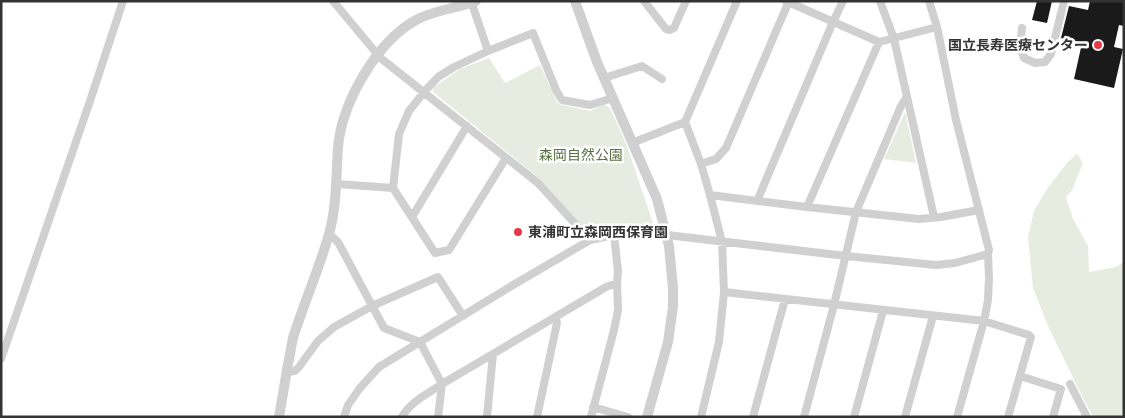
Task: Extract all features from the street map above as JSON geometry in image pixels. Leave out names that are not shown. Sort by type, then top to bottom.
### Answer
[{"type":"street","points":[[1,359],[123,1]]},
{"type":"street","points":[[333,1],[378,55],[538,183],[590,240]]},
{"type":"street","points":[[575,1],[612,98],[657,199],[669,246],[672,269],[672,307],[668,342],[647,417]]},
{"type":"street","points":[[644,1],[666,29],[670,30],[674,28],[686,1]]},
{"type":"street","points":[[632,143],[684,122],[737,1]]},
{"type":"street","points":[[757,201],[843,1]]},
{"type":"street","points":[[880,1],[894,39],[934,217]]},
{"type":"street","points":[[929,1],[937,27],[956,120],[989,250],[988,300],[984,321],[957,417]]},
{"type":"street","points":[[1022,28],[1020,46],[1024,58],[1035,63],[1045,62],[1051,54],[1064,1]]},
{"type":"street","points":[[279,417],[293,340],[329,234],[337,184],[338,146],[342,122],[359,83],[378,55],[408,25],[428,15],[473,2],[488,51]]},
{"type":"street","points":[[701,164],[716,159],[726,148],[788,2],[880,42],[937,27]]},
{"type":"street","points":[[506,158],[449,250],[435,253],[393,188],[399,134],[409,111],[438,77],[488,51],[533,33],[556,90],[562,100],[590,105],[612,98]]},
{"type":"street","points":[[807,207],[880,42]]},
{"type":"street","points":[[604,78],[642,66],[662,80]]},
{"type":"street","points":[[804,417],[856,212],[906,98]]},
{"type":"street","points":[[684,122],[701,164],[722,242],[724,292],[720,342],[701,417]]},
{"type":"street","points":[[412,217],[467,126]]},
{"type":"street","points":[[337,184],[393,188]]},
{"type":"street","points":[[710,195],[920,219],[979,210]]},
{"type":"street","points":[[344,417],[348,406],[360,388],[379,367],[590,240],[614,235],[639,233],[667,235],[936,265],[955,264],[988,254]]},
{"type":"street","points":[[329,234],[338,242],[384,328],[420,342],[442,384],[438,417]]},
{"type":"street","points":[[591,417],[618,310],[618,270],[614,235]]},
{"type":"street","points":[[287,372],[295,371],[318,341],[334,328],[372,306],[438,277],[463,316]]},
{"type":"street","points":[[402,417],[418,400],[442,384],[606,287],[617,283]]},
{"type":"street","points":[[724,292],[984,321],[1031,337],[1008,417]]},
{"type":"street","points":[[752,417],[785,298]]},
{"type":"street","points":[[854,417],[883,311]]},
{"type":"street","points":[[905,417],[933,316]]},
{"type":"street","points":[[537,417],[557,324],[555,317]]},
{"type":"street","points":[[487,417],[493,354]]},
{"type":"street","points":[[1020,376],[1061,389],[1053,417]]},
{"type":"street","points":[[1070,384],[1087,417]]},
{"type":"street","points":[[593,407],[628,417]]},
{"type":"green space","name":"森岡自然公園","points":[[489,58],[505,83],[540,65],[558,104],[590,111],[604,104],[610,108],[627,146],[653,223],[648,228],[627,227],[590,234],[539,178],[433,92],[433,88],[460,69]]},
{"type":"green space","points":[[905,112],[916,163],[884,159]]},
{"type":"green space","points":[[1077,154],[1083,163],[1072,190],[1066,197],[1073,219],[1088,246],[1089,272],[1116,267],[1124,262],[1124,417],[1093,417],[1048,326],[1033,288],[1028,237],[1034,211],[1047,189],[1067,163]]},
{"type":"building","name":"国立長寿医療センター","points":[[1037,1],[1052,1],[1047,23],[1032,20]]},
{"type":"building","name":"国立長寿医療センター","points":[[1090,1],[1124,1],[1124,26],[1119,25],[1114,47],[1123,49],[1114,88],[1074,79],[1082,43],[1061,38],[1069,6],[1088,10]]},
{"type":"place","name":"国立長寿医療センター","points":[[1098,45]]},
{"type":"place","name":"東浦町立森岡西保育園","points":[[518,232]]}]
